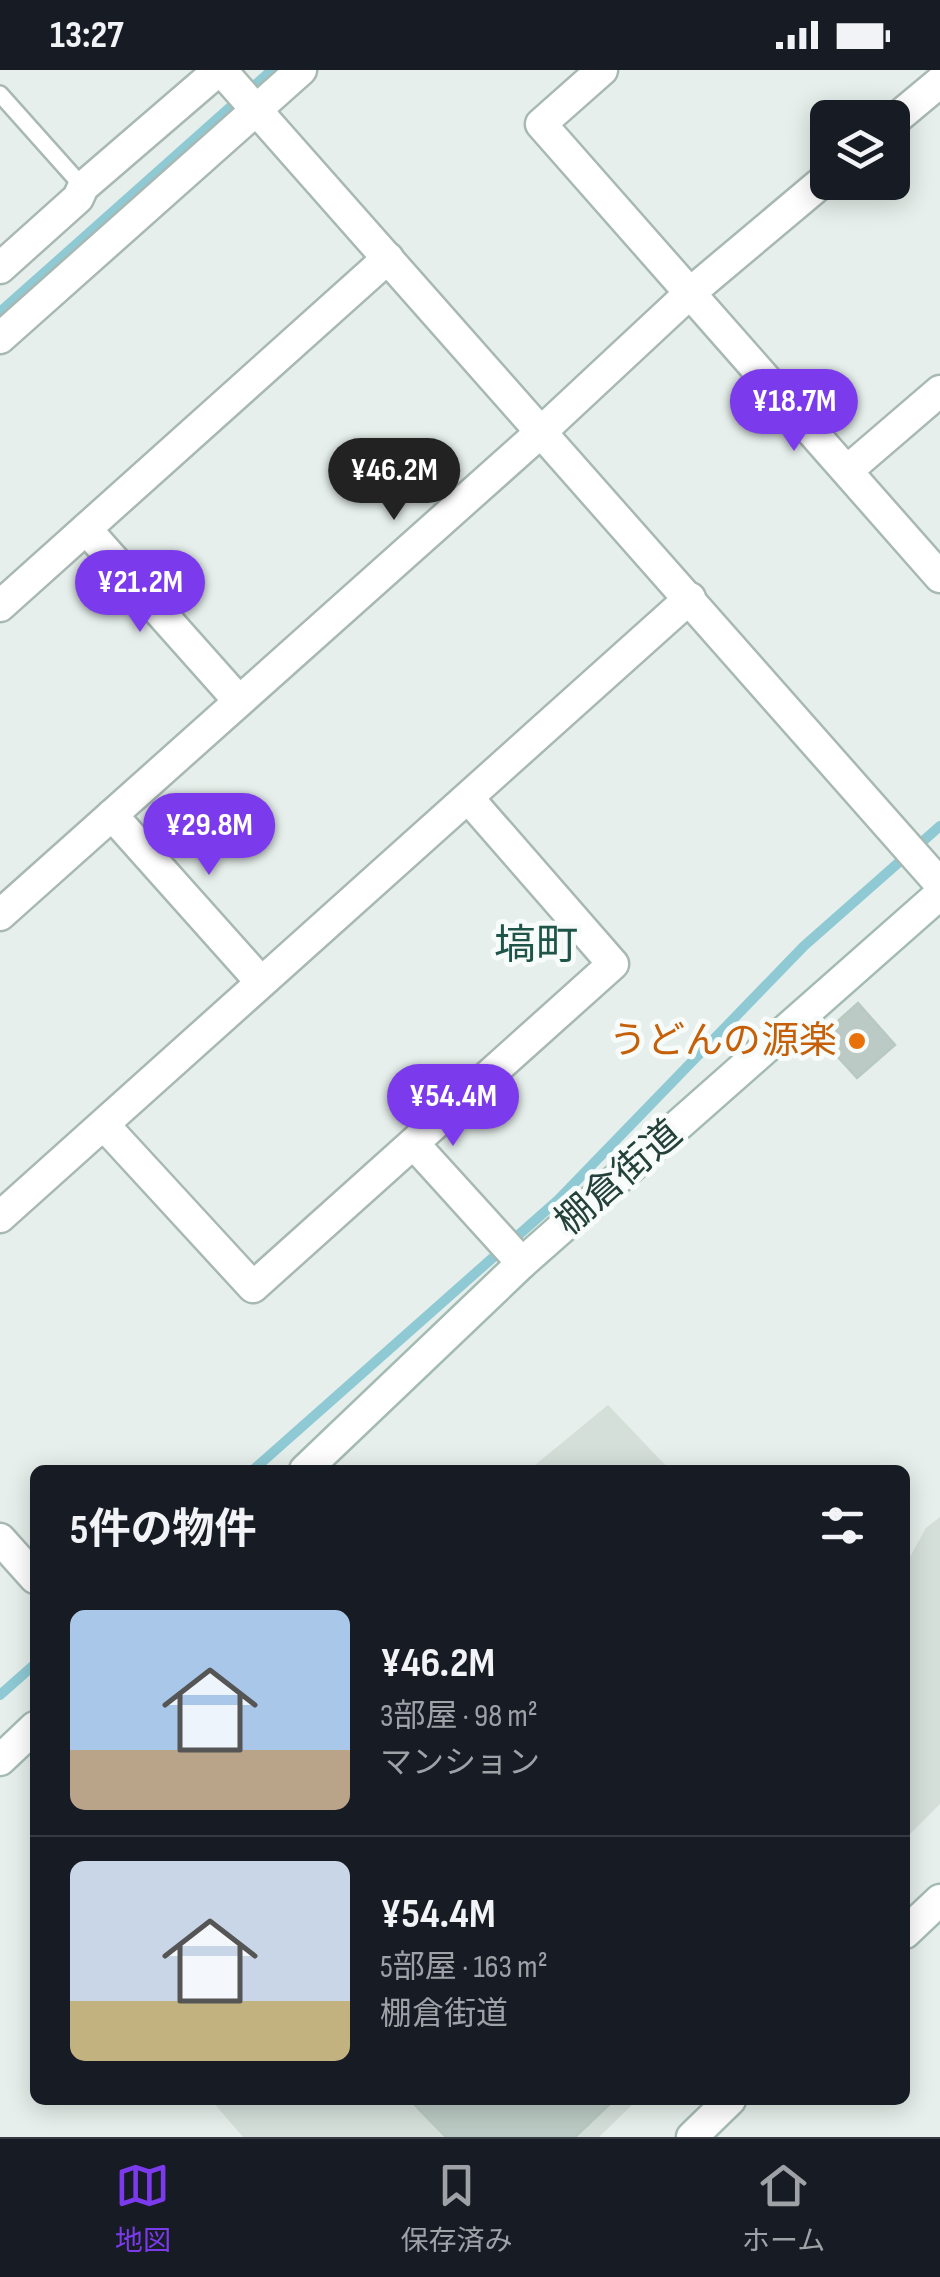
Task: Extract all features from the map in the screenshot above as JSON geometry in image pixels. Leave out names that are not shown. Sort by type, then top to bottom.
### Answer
[{"type":"street","points":[[0,268],[78,198],[83,186],[220,70],[940,884]]},
{"type":"street","points":[[0,338],[300,70]]},
{"type":"street","points":[[602,70],[541,124],[940,577]]},
{"type":"street","points":[[910,107],[940,82]]},
{"type":"street","points":[[0,915],[541,432],[690,293],[810,192]]},
{"type":"street","points":[[0,606],[388,258]]},
{"type":"street","points":[[848,470],[940,391]]},
{"type":"street","points":[[86,529],[239,701]]},
{"type":"street","points":[[0,1217],[690,598]]},
{"type":"street","points":[[104,1125],[253,1287],[414,1144],[612,964],[469,798]]},
{"type":"street","points":[[112,815],[261,982]]},
{"type":"street","name":"棚倉街道","points":[[310,1465],[522,1262],[940,894]]},
{"type":"street","points":[[414,1144],[522,1262]]},
{"type":"street","points":[[0,1539],[30,1572]]},
{"type":"street","points":[[0,1760],[30,1732]]},
{"type":"street","points":[[910,1928],[940,1900]]},
{"type":"street","points":[[692,2137],[725,2105]]},
{"type":"lane","points":[[0,94],[83,186]]},
{"type":"shaded area","points":[[608,1405],[665,1465],[535,1465]]},
{"type":"shaded area","points":[[940,1517],[940,1804],[910,1834],[910,1557],[926,1528]]},
{"type":"shaded area","points":[[215,2105],[632,2105],[599,2137],[243,2137]]},
{"type":"building","name":"うどんの源楽","points":[[858,1003],[895,1045],[857,1078],[820,1037]]},
{"type":"building","points":[[415,2105],[609,2105],[575,2137],[446,2137]]},
{"type":"waterway","points":[[0,312],[272,70]]},
{"type":"waterway","points":[[259,1465],[558,1200],[804,946],[940,826]]},
{"type":"waterway","points":[[0,1695],[30,1668]]},
{"type":"place","name":"うどんの源楽","points":[[857,1041]]},
{"type":"district","name":"塙町","points":[[536,946]]}]
